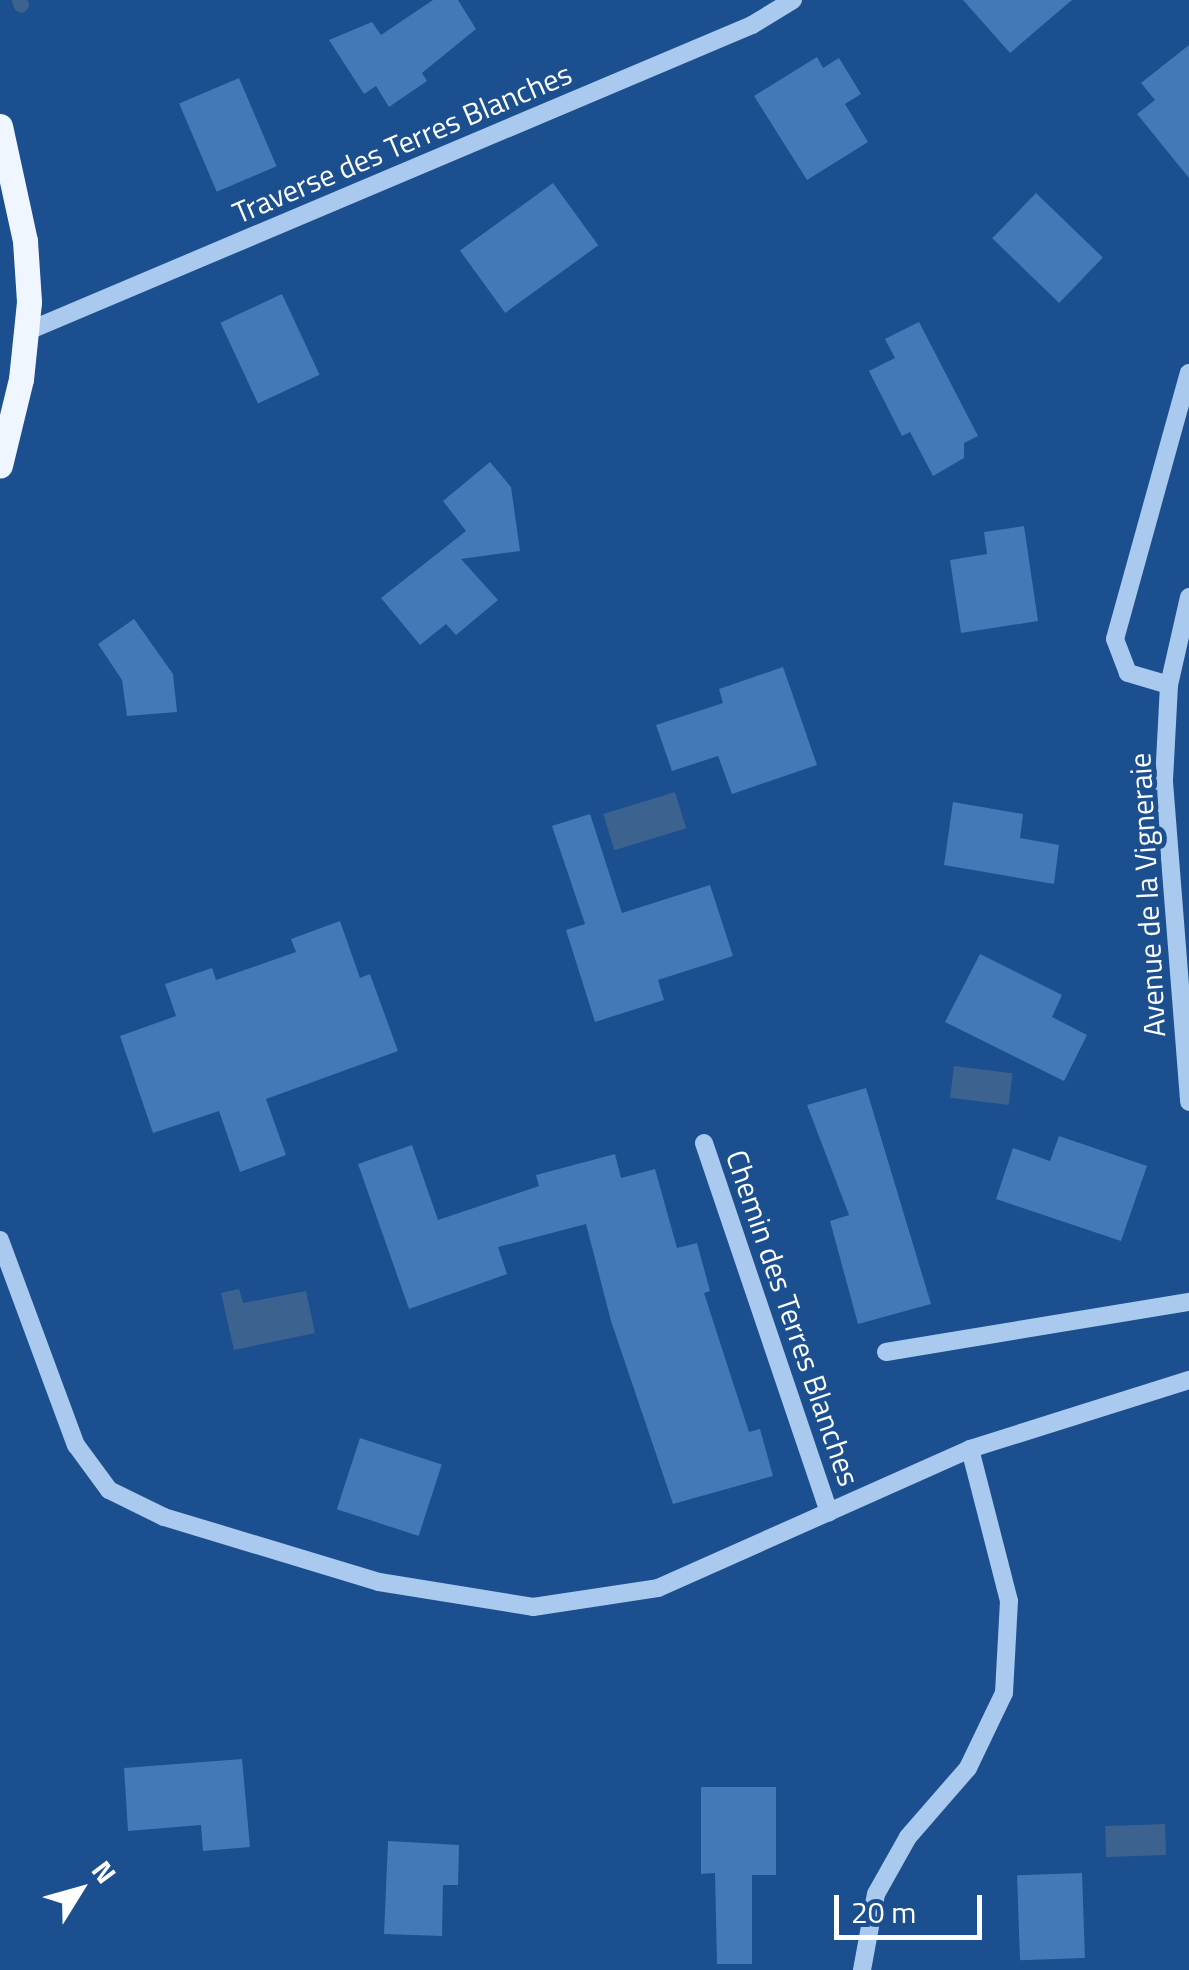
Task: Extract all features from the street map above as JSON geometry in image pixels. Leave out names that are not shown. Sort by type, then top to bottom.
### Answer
[{"type":"main road","points":[[0,126],[25,242],[28,330],[0,465]]},
{"type":"street","name":"Traverse des Terres Blanches","points":[[28,330],[752,25],[794,0]]},
{"type":"street","points":[[1168,685],[1128,673],[1115,639],[1189,373]]},
{"type":"street","name":"Avenue de la Vigneraie","points":[[1189,597],[1168,685],[1164,782],[1189,1102]]},
{"type":"street","name":"Chemin des Terres Blanches","points":[[704,1142],[829,1512]]},
{"type":"street","name":"Chemin des Terres Blanches","points":[[0,1240],[76,1444],[108,1490],[164,1517],[379,1582],[533,1607],[658,1588],[970,1449],[1189,1380]]},
{"type":"street","points":[[886,1352],[1189,1302]]},
{"type":"street","points":[[862,1970],[876,1894],[908,1837],[968,1768],[1004,1693],[1010,1600],[970,1449]]},
{"type":"water","points":[[675,792],[686,828],[614,850],[603,814]]},
{"type":"water","points":[[954,1066],[1013,1073],[1009,1105],[950,1098]]},
{"type":"water","points":[[239,1289],[243,1303],[306,1291],[315,1333],[234,1350],[221,1293]]},
{"type":"water","points":[[1165,1824],[1166,1855],[1106,1857],[1105,1826]]},
{"type":"building","points":[[433,0],[458,0],[476,29],[422,73],[427,81],[389,107],[376,86],[364,94],[329,40],[372,22],[381,35]]},
{"type":"building","points":[[963,0],[1072,0],[1010,53]]},
{"type":"building","points":[[1189,45],[1189,178],[1137,114],[1155,100],[1141,83]]},
{"type":"building","points":[[817,57],[823,68],[839,58],[861,94],[845,104],[868,142],[807,180],[754,96]]},
{"type":"building","points":[[239,78],[277,166],[217,192],[179,103]]},
{"type":"building","points":[[553,183],[598,245],[505,313],[460,251]]},
{"type":"building","points":[[1036,193],[1103,258],[1059,303],[992,238]]},
{"type":"building","points":[[282,294],[320,375],[258,403],[220,323]]},
{"type":"building","points":[[919,322],[978,436],[964,443],[964,458],[933,476],[910,432],[902,436],[869,371],[895,358],[885,339]]},
{"type":"building","points":[[490,462],[511,487],[520,551],[461,559],[498,600],[456,635],[446,624],[420,645],[381,598],[466,531],[443,501]]},
{"type":"building","points":[[1024,526],[1038,621],[961,633],[950,560],[987,554],[984,532]]},
{"type":"building","points":[[134,619],[173,674],[177,712],[127,716],[122,680],[98,644]]},
{"type":"building","points":[[783,667],[817,765],[732,794],[718,756],[672,771],[656,725],[723,703],[719,689]]},
{"type":"building","points":[[953,802],[1023,814],[1020,838],[1059,845],[1054,884],[944,865]]},
{"type":"building","points":[[590,814],[622,913],[710,885],[733,956],[658,980],[664,1000],[595,1022],[566,930],[585,924],[552,826]]},
{"type":"building","points":[[340,921],[360,978],[370,974],[398,1051],[266,1099],[286,1155],[240,1172],[219,1111],[153,1133],[120,1036],[176,1016],[165,984],[212,968],[216,980],[296,952],[291,939]]},
{"type":"building","points":[[980,954],[1062,995],[1052,1017],[1087,1035],[1064,1081],[945,1022]]},
{"type":"building","points":[[866,1088],[931,1304],[858,1324],[830,1221],[849,1215],[807,1105]]},
{"type":"building","points":[[1059,1136],[1147,1166],[1121,1241],[996,1199],[1013,1148],[1050,1161]]},
{"type":"building","points":[[412,1145],[438,1220],[539,1186],[536,1175],[615,1154],[621,1178],[655,1169],[677,1248],[697,1243],[710,1291],[704,1293],[749,1432],[760,1429],[773,1476],[673,1504],[611,1321],[586,1224],[498,1247],[507,1274],[409,1309],[358,1164]]},
{"type":"building","points":[[360,1438],[442,1465],[419,1536],[337,1509]]},
{"type":"building","points":[[242,1759],[250,1847],[203,1851],[201,1825],[128,1831],[124,1768]]},
{"type":"building","points":[[701,1787],[776,1787],[776,1875],[752,1875],[752,1964],[717,1964],[715,1873],[701,1874]]},
{"type":"building","points":[[388,1841],[459,1845],[458,1885],[443,1885],[442,1936],[384,1934]]},
{"type":"building","points":[[1082,1873],[1085,1958],[1020,1960],[1017,1875]]},
{"type":"waterway","points":[[19,0],[21,5]]}]
